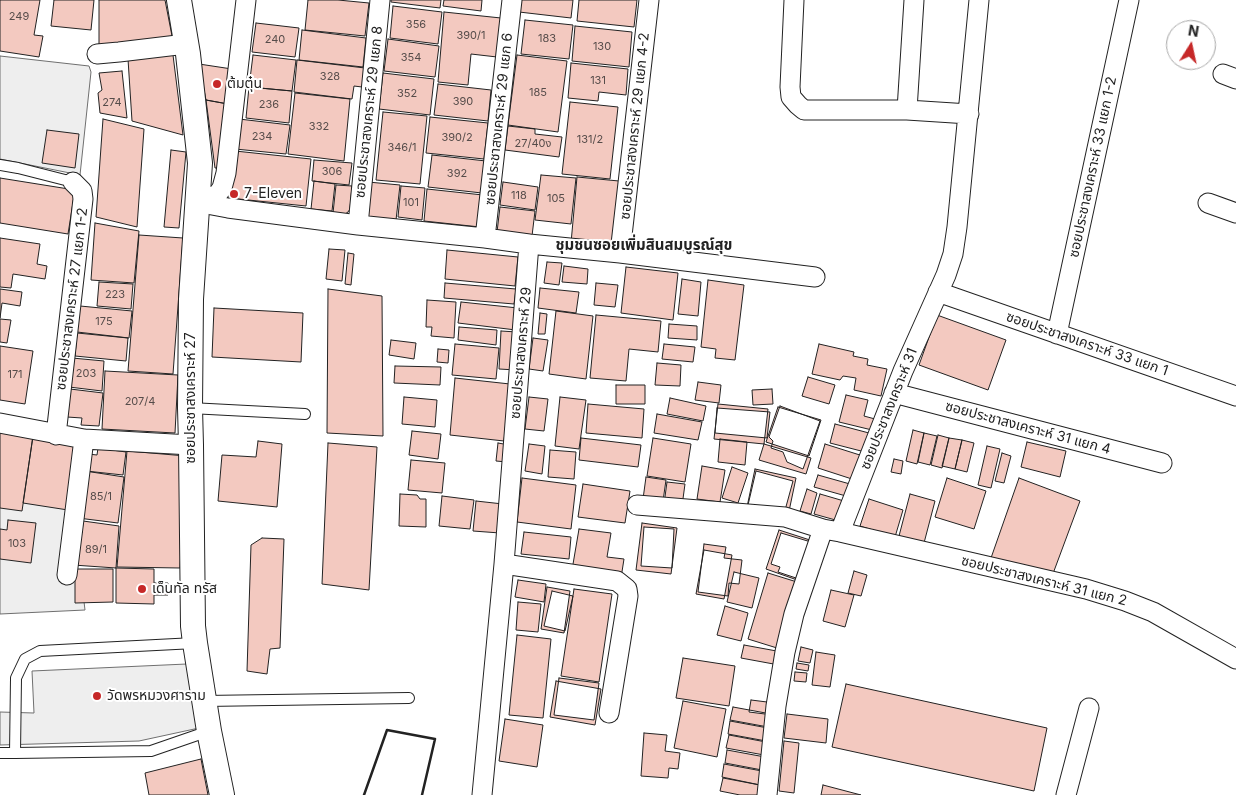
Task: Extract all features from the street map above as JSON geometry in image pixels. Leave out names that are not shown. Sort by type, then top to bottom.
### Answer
[{"type":"street","name":"ซอยประชาสงเคราะห์ 27","points":[[179,0],[200,163],[191,299],[192,601],[195,643],[209,731],[222,795]]},
{"type":"street","points":[[198,200],[217,195],[222,188],[226,173],[246,0]]},
{"type":"street","name":"ซอยประชาสงเคราะห์ 29 แยก 8","points":[[358,224],[380,0]]},
{"type":"street","name":"ซอยประชาสงเคราะห์ 29 แยก 6","points":[[486,238],[512,0]]},
{"type":"street","name":"ซอยประชาสงเคราะห์ 29 แยก 4-2","points":[[620,253],[649,0]]},
{"type":"street","points":[[794,0],[790,87],[791,97],[804,110],[907,110],[969,114]]},
{"type":"street","points":[[907,110],[914,0]]},
{"type":"street","name":"ซอยประชาสงเคราะห์ 31","points":[[767,795],[776,706],[785,652],[794,614],[946,276],[953,254],[969,114],[979,0]]},
{"type":"street","name":"ซอยประชาสงเคราะห์ 33 แยก 1-2","points":[[1057,334],[1129,0]]},
{"type":"street","points":[[98,54],[186,44]]},
{"type":"street","name":"ซอยประชาสงเคราะห์ 27 แยก 1-2","points":[[56,435],[83,199],[82,191],[73,182]]},
{"type":"street","points":[[198,200],[228,208],[815,277]]},
{"type":"street","points":[[1208,202],[1236,213]]},
{"type":"street","name":"ซอยประชาสงเคราะห์ 29","points":[[482,795],[504,564],[529,244]]},
{"type":"street","name":"ซอยประชาสงเคราะห์ 33 แยก 1","points":[[938,292],[1236,396]]},
{"type":"street","name":"ซอยประชาสงเคราะห์ 31 แยก 4","points":[[894,393],[1162,463]]},
{"type":"street","points":[[0,423],[84,439],[192,446]]},
{"type":"street","points":[[67,575],[84,439]]},
{"type":"street","name":"ซอยประชาสงเคราะห์ 31 แยก 2","points":[[637,505],[785,517],[832,531],[1068,585],[1125,601],[1153,612],[1236,659]]},
{"type":"street","points":[[504,564],[617,581],[627,589],[628,596],[609,713]]},
{"type":"street","points":[[1066,795],[1089,708]]},
{"type":"lane","name":"ซอยประชาสงเคราะห์ 27 แยก 1-2","points":[[0,165],[73,182]]},
{"type":"lane","points":[[190,408],[306,414]]},
{"type":"lane","points":[[15,753],[16,678],[24,660],[40,651],[195,643]]},
{"type":"lane","points":[[204,701],[408,698]]},
{"type":"lane","points":[[0,753],[151,751],[209,731]]},
{"type":"shaded area","points":[[0,56],[89,66],[91,72],[80,175],[0,159]]},
{"type":"shaded area","points":[[0,498],[71,507],[63,576],[81,577],[85,610],[0,614]]},
{"type":"shaded area","points":[[187,664],[199,728],[139,741],[0,745],[0,712],[34,713],[32,671]]},
{"type":"building","points":[[0,0],[40,0],[34,35],[43,36],[39,57],[0,51]]},
{"type":"building","points":[[54,0],[94,0],[91,30],[51,26]]},
{"type":"building","points":[[99,0],[165,0],[173,41],[99,49]]},
{"type":"building","points":[[308,0],[369,3],[365,36],[305,30]]},
{"type":"building","points":[[391,0],[441,0],[440,8],[391,2]]},
{"type":"building","points":[[444,0],[482,0],[481,11],[443,6]]},
{"type":"building","points":[[520,0],[573,0],[571,18],[519,12]]},
{"type":"building","points":[[579,0],[637,0],[634,27],[577,21]]},
{"type":"building","points":[[393,6],[442,12],[438,44],[390,38]]},
{"type":"building","points":[[444,12],[501,18],[497,57],[471,54],[468,85],[438,82]]},
{"type":"building","points":[[525,20],[573,25],[569,59],[521,54]]},
{"type":"building","points":[[256,23],[299,28],[295,57],[252,52]]},
{"type":"building","points":[[575,26],[632,32],[629,67],[572,61]]},
{"type":"building","points":[[302,30],[366,38],[363,67],[299,60]]},
{"type":"building","points":[[388,39],[439,46],[435,77],[384,71]]},
{"type":"building","points":[[173,55],[183,135],[132,121],[128,59]]},
{"type":"building","points":[[253,55],[296,60],[292,91],[249,87]]},
{"type":"building","points":[[517,55],[567,61],[558,132],[508,125]]},
{"type":"building","points":[[297,60],[365,68],[362,87],[354,86],[352,99],[294,92]]},
{"type":"building","points":[[571,63],[628,69],[626,95],[599,92],[598,101],[568,98]]},
{"type":"building","name":"ต้มตุ๋น","points":[[199,64],[232,69],[228,104],[206,100]]},
{"type":"building","points":[[122,71],[127,118],[100,113],[98,93],[102,90],[99,73]]},
{"type":"building","points":[[383,73],[434,79],[430,115],[379,109]]},
{"type":"building","points":[[438,84],[491,90],[488,121],[434,115]]},
{"type":"building","points":[[249,87],[292,91],[289,123],[246,118]]},
{"type":"building","points":[[295,93],[350,99],[344,161],[288,154]]},
{"type":"building","points":[[206,100],[228,104],[220,168],[215,168]]},
{"type":"building","points":[[570,102],[618,107],[610,179],[562,174]]},
{"type":"building","points":[[383,112],[427,116],[420,184],[376,180]]},
{"type":"building","points":[[430,117],[488,123],[484,159],[426,153]]},
{"type":"building","points":[[103,119],[144,129],[137,227],[96,217]]},
{"type":"building","points":[[239,119],[290,125],[286,154],[235,149]]},
{"type":"building","points":[[508,126],[535,129],[535,134],[562,137],[559,157],[505,150]]},
{"type":"building","points":[[47,130],[79,134],[75,168],[42,163]]},
{"type":"building","points":[[171,150],[186,152],[179,228],[164,227]]},
{"type":"building","points":[[235,151],[311,159],[306,206],[229,198]]},
{"type":"building","points":[[432,155],[486,161],[482,193],[428,187]]},
{"type":"building","points":[[314,160],[352,163],[349,185],[312,181]]},
{"type":"building","points":[[541,175],[576,178],[571,224],[535,220]]},
{"type":"building","points":[[577,177],[619,181],[613,241],[604,247],[571,243]]},
{"type":"building","points":[[0,178],[75,190],[68,234],[0,223]]},
{"type":"building","points":[[314,181],[335,184],[332,211],[311,209]]},
{"type":"building","points":[[368,182],[400,185],[396,220],[364,217]]},
{"type":"building","points":[[503,182],[538,187],[535,210],[500,205]]},
{"type":"building","points":[[336,185],[352,186],[350,209],[345,214],[333,213]]},
{"type":"building","points":[[401,186],[425,188],[422,220],[398,217]]},
{"type":"building","points":[[427,189],[483,195],[480,227],[424,221]]},
{"type":"building","points":[[500,207],[535,211],[532,236],[497,232]]},
{"type":"building","points":[[95,223],[139,231],[134,283],[91,280]]},
{"type":"building","points":[[139,235],[183,238],[173,374],[128,371]]},
{"type":"building","points":[[0,238],[40,244],[37,264],[47,266],[45,279],[13,274],[11,288],[0,287]]},
{"type":"building","points":[[329,249],[345,250],[342,281],[326,279]]},
{"type":"building","points":[[447,250],[518,257],[515,286],[445,279]]},
{"type":"building","points":[[348,253],[354,254],[351,285],[345,284]]},
{"type":"building","points":[[547,262],[562,263],[559,285],[544,283]]},
{"type":"building","points":[[564,266],[588,269],[587,284],[562,282]]},
{"type":"building","points":[[626,267],[678,273],[673,320],[621,313]]},
{"type":"building","points":[[682,279],[701,282],[698,316],[678,314]]},
{"type":"building","points":[[708,280],[744,285],[735,360],[715,358],[716,349],[701,347]]},
{"type":"building","points":[[99,282],[133,284],[131,309],[97,306]]},
{"type":"building","points":[[445,283],[516,289],[514,304],[444,298]]},
{"type":"building","points":[[596,283],[618,285],[615,307],[594,305]]},
{"type":"building","points":[[540,288],[579,292],[576,313],[538,308]]},
{"type":"building","points":[[0,289],[22,292],[20,306],[2,303],[0,318]]},
{"type":"building","points":[[328,289],[382,296],[383,436],[327,433]]},
{"type":"building","points":[[427,300],[456,302],[454,338],[431,336],[432,327],[426,327]]},
{"type":"building","points":[[461,302],[518,308],[516,330],[458,323]]},
{"type":"building","points":[[80,306],[132,311],[129,338],[77,332]]},
{"type":"building","points":[[214,308],[303,313],[301,362],[212,357]]},
{"type":"building","points":[[556,311],[593,316],[586,379],[549,374]]},
{"type":"building","points":[[540,313],[547,314],[545,334],[538,334]]},
{"type":"building","points":[[596,315],[661,321],[658,352],[629,349],[626,381],[590,378]]},
{"type":"building","points":[[937,315],[1006,340],[988,390],[919,365]]},
{"type":"building","points":[[0,319],[11,320],[7,343],[0,342]]},
{"type":"building","points":[[669,324],[697,326],[697,340],[668,338]]},
{"type":"building","points":[[459,327],[497,330],[496,345],[458,340]]},
{"type":"building","points":[[501,331],[517,332],[516,370],[499,369]]},
{"type":"building","points":[[77,333],[128,338],[126,361],[75,356]]},
{"type":"building","points":[[533,338],[548,340],[543,371],[529,369]]},
{"type":"building","points":[[391,340],[416,343],[414,359],[389,355]]},
{"type":"building","points":[[455,344],[499,348],[496,379],[452,375]]},
{"type":"building","points":[[664,344],[695,347],[693,362],[662,359]]},
{"type":"building","points":[[819,344],[854,352],[853,356],[868,359],[867,365],[887,369],[881,396],[854,390],[856,378],[843,376],[840,380],[812,374]]},
{"type":"building","points":[[0,346],[33,351],[25,404],[0,400]]},
{"type":"building","points":[[438,349],[449,350],[448,363],[437,362]]},
{"type":"building","points":[[72,358],[104,361],[102,391],[69,387]]},
{"type":"building","points":[[657,363],[681,365],[680,386],[655,385]]},
{"type":"building","points":[[395,366],[441,367],[440,385],[394,383]]},
{"type":"building","points":[[105,371],[178,375],[175,433],[102,429]]},
{"type":"building","points":[[808,377],[835,385],[829,404],[802,396]]},
{"type":"building","points":[[455,378],[510,384],[504,441],[450,435]]},
{"type":"building","points":[[698,382],[721,385],[719,403],[695,400]]},
{"type":"building","points":[[616,385],[645,385],[645,404],[616,404]]},
{"type":"building","points":[[70,389],[103,393],[99,426],[81,425],[82,418],[67,417]]},
{"type":"building","points":[[772,389],[773,404],[753,405],[752,390]]},
{"type":"building","points":[[846,395],[868,400],[864,416],[875,419],[872,430],[839,422]]},
{"type":"building","points":[[404,397],[437,400],[435,427],[402,424]]},
{"type":"building","points":[[529,397],[548,399],[544,431],[525,429]]},
{"type":"building","points":[[560,397],[586,400],[579,449],[555,446]]},
{"type":"building","points":[[670,398],[706,406],[703,421],[667,414]]},
{"type":"building","points":[[588,404],[644,409],[642,438],[586,433]]},
{"type":"building","points":[[718,404],[768,409],[764,444],[714,439]]},
{"type":"building","points":[[780,406],[820,421],[803,469],[787,462],[783,452],[771,448],[773,441],[769,437]]},
{"type":"building","points":[[778,407],[821,420],[809,456],[766,442]]},
{"type":"building","points":[[717,408],[770,412],[767,438],[715,433]]},
{"type":"building","points":[[657,414],[702,422],[698,440],[654,433]]},
{"type":"building","points":[[835,424],[869,433],[865,452],[830,443]]},
{"type":"building","points":[[913,430],[924,433],[917,464],[906,461]]},
{"type":"building","points":[[0,431],[33,436],[22,511],[0,508]]},
{"type":"building","points":[[412,431],[441,434],[438,459],[409,455]]},
{"type":"building","points":[[924,433],[937,436],[930,465],[918,462]]},
{"type":"building","points":[[938,435],[949,438],[942,468],[931,465]]},
{"type":"building","points":[[33,436],[78,443],[68,510],[23,503]]},
{"type":"building","points":[[581,438],[641,445],[638,467],[579,460]]},
{"type":"building","points":[[653,438],[691,444],[685,482],[647,476]]},
{"type":"building","points":[[949,438],[962,440],[955,469],[942,466]]},
{"type":"building","points":[[720,439],[747,442],[745,465],[718,462]]},
{"type":"building","points":[[962,440],[974,443],[967,472],[955,469]]},
{"type":"building","points":[[258,441],[282,444],[277,507],[218,501],[222,455],[256,457]]},
{"type":"building","points":[[1027,442],[1066,451],[1060,477],[1021,467]]},
{"type":"building","points":[[328,443],[377,447],[369,590],[322,584]]},
{"type":"building","points":[[498,443],[509,445],[507,462],[496,461]]},
{"type":"building","points":[[529,444],[545,446],[542,474],[525,471]]},
{"type":"building","points":[[764,444],[811,458],[806,474],[759,460]]},
{"type":"building","points":[[825,444],[863,456],[855,480],[818,468]]},
{"type":"building","points":[[987,446],[1000,449],[991,488],[978,485]]},
{"type":"building","points":[[98,448],[126,452],[123,475],[86,471],[88,454],[97,455]]},
{"type":"building","points":[[550,450],[576,452],[574,479],[548,477]]},
{"type":"building","points":[[127,451],[186,456],[180,568],[117,567]]},
{"type":"building","points":[[1002,453],[1011,456],[1004,483],[995,481]]},
{"type":"building","points":[[894,459],[903,461],[901,474],[891,472]]},
{"type":"building","points":[[411,460],[445,463],[442,493],[408,490]]},
{"type":"building","points":[[702,466],[725,470],[720,502],[697,499]]},
{"type":"building","points":[[732,467],[748,473],[738,503],[722,498]]},
{"type":"building","points":[[755,469],[796,478],[788,516],[747,507]]},
{"type":"building","points":[[85,471],[124,477],[118,523],[78,518]]},
{"type":"building","points":[[756,471],[793,481],[784,514],[748,505]]},
{"type":"building","points":[[818,475],[850,484],[846,496],[814,487]]},
{"type":"building","points":[[646,477],[666,480],[663,501],[643,499]]},
{"type":"building","points":[[522,478],[576,485],[571,529],[517,522]]},
{"type":"building","points":[[947,478],[986,491],[974,529],[935,517]]},
{"type":"building","points":[[1019,478],[1080,501],[1051,579],[991,558]]},
{"type":"building","points":[[667,482],[685,484],[682,506],[664,504]]},
{"type":"building","points":[[583,484],[630,491],[625,523],[578,517]]},
{"type":"building","points":[[807,489],[817,493],[811,514],[800,511]]},
{"type":"building","points":[[400,494],[417,495],[420,499],[426,499],[426,527],[399,526]]},
{"type":"building","points":[[820,494],[844,501],[839,521],[814,514]]},
{"type":"building","points":[[910,494],[935,501],[924,543],[899,536]]},
{"type":"building","points":[[442,496],[474,500],[470,529],[439,526]]},
{"type":"building","points":[[869,499],[903,510],[895,537],[860,526]]},
{"type":"building","points":[[476,501],[503,504],[500,533],[473,531]]},
{"type":"building","points":[[8,520],[36,523],[31,563],[0,559],[0,529],[7,530]]},
{"type":"building","points":[[83,521],[119,526],[116,568],[73,565],[77,534],[82,533]]},
{"type":"building","points":[[642,523],[677,528],[671,574],[636,570]]},
{"type":"building","points":[[644,527],[674,529],[672,568],[641,566]]},
{"type":"building","points":[[579,529],[611,533],[607,557],[624,559],[621,578],[572,570]]},
{"type":"building","points":[[779,530],[813,541],[800,581],[766,569]]},
{"type":"building","points":[[524,532],[571,537],[569,559],[521,554]]},
{"type":"building","points":[[781,533],[811,542],[799,579],[778,572],[780,567],[771,564]]},
{"type":"building","points":[[262,538],[284,539],[280,648],[270,649],[267,674],[247,671],[251,545]]},
{"type":"building","points":[[704,544],[726,547],[724,558],[742,560],[739,584],[729,583],[728,596],[698,592]]},
{"type":"building","points":[[704,550],[732,555],[724,599],[696,594]]},
{"type":"building","name":"เด็นทัล ทรัส","points":[[116,568],[154,569],[154,583],[168,583],[168,595],[154,595],[154,604],[116,603]]},
{"type":"building","points":[[75,569],[113,569],[113,602],[75,603]]},
{"type":"building","points":[[854,571],[867,575],[861,596],[848,593]]},
{"type":"building","points":[[734,572],[759,578],[752,608],[727,602]]},
{"type":"building","points":[[768,573],[797,582],[777,648],[748,639]]},
{"type":"building","points":[[518,580],[546,584],[544,602],[515,597]]},
{"type":"building","points":[[547,587],[570,591],[564,633],[541,629]]},
{"type":"building","points":[[574,589],[612,594],[599,682],[561,676]]},
{"type":"building","points":[[831,590],[854,595],[845,627],[823,621]]},
{"type":"building","points":[[552,591],[573,596],[565,631],[544,626]]},
{"type":"building","points":[[518,602],[541,604],[538,632],[516,630]]},
{"type":"building","points":[[725,606],[748,613],[741,641],[717,635]]},
{"type":"building","points":[[517,635],[551,639],[543,718],[509,715]]},
{"type":"building","points":[[744,645],[782,652],[779,665],[741,658]]},
{"type":"building","points":[[801,647],[813,650],[810,663],[798,661]]},
{"type":"building","points":[[816,652],[835,655],[830,687],[812,685]]},
{"type":"building","points":[[683,658],[735,666],[729,706],[676,698]]},
{"type":"building","points":[[797,663],[809,665],[808,671],[796,669]]},
{"type":"building","points":[[795,672],[807,673],[806,682],[794,681]]},
{"type":"building","points":[[559,678],[599,683],[594,720],[554,715]]},
{"type":"building","points":[[556,681],[601,689],[595,725],[550,717]]},
{"type":"building","points":[[846,684],[1047,728],[1034,791],[832,747]]},
{"type":"building","points":[[751,700],[775,703],[773,715],[749,712]]},
{"type":"building","points":[[683,701],[726,709],[717,757],[674,748]]},
{"type":"building","points":[[733,707],[771,714],[768,727],[730,720]]},
{"type":"building","points":[[787,714],[828,719],[826,743],[784,738]]},
{"type":"building","points":[[505,719],[543,725],[537,767],[499,761]]},
{"type":"building","points":[[730,721],[768,728],[766,741],[728,734]]},
{"type":"building","points":[[644,733],[667,735],[665,751],[680,753],[678,769],[669,768],[668,778],[641,776]]},
{"type":"building","points":[[729,735],[766,742],[764,755],[726,748]]},
{"type":"building","points":[[784,741],[799,743],[794,793],[779,791]]},
{"type":"building","points":[[727,750],[765,757],[762,770],[725,763]]},
{"type":"building","points":[[201,759],[208,795],[149,795],[145,773]]},
{"type":"building","points":[[724,764],[762,771],[760,785],[722,777]]},
{"type":"building","points":[[723,778],[760,785],[759,795],[740,795],[720,791]]},
{"type":"building","points":[[823,785],[861,795],[821,795]]},
{"type":"wall","points":[[364,795],[387,730],[435,739],[422,795]]},
{"type":"place","name":"ต้มตุ๋น","points":[[217,84]]},
{"type":"place","name":"7-Eleven","points":[[234,194]]},
{"type":"place","name":"เด็นทัล ทรัส","points":[[142,589]]},
{"type":"place","name":"วัดพรหมวงศาราม","points":[[97,696]]},
{"type":"district","name":"ชุมชนซอยเพิ่มสินสมบูรณ์สุข","points":[[644,245]]}]
